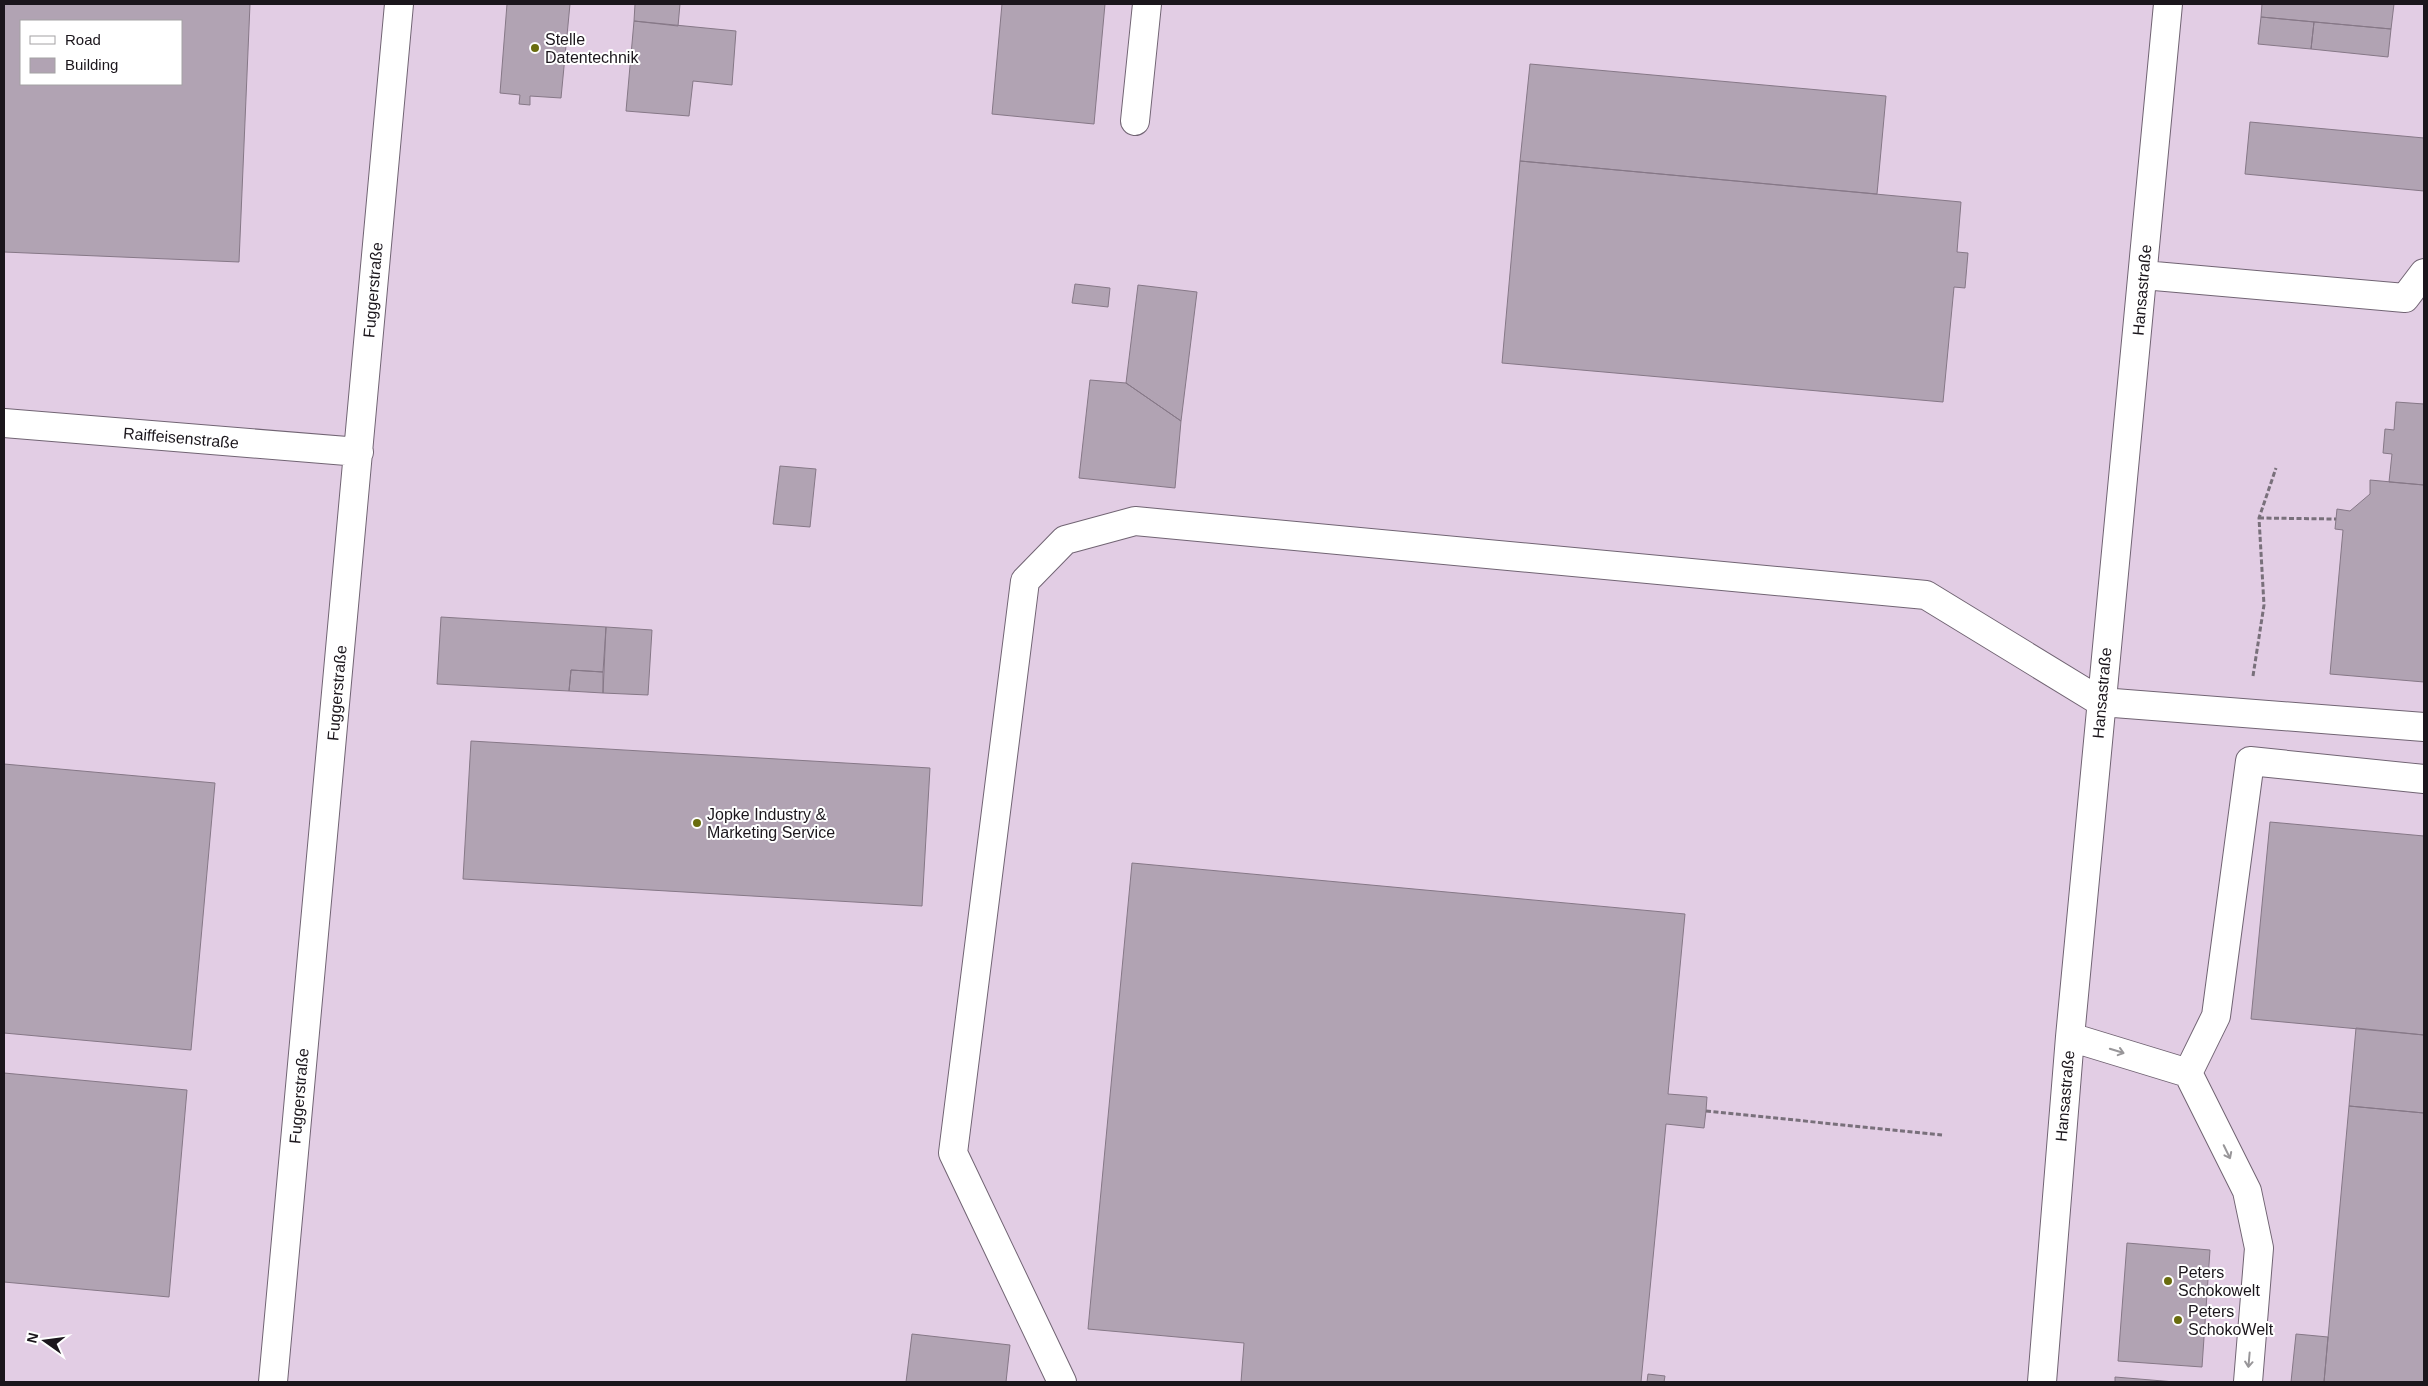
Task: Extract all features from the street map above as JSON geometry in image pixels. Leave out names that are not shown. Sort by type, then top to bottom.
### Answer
[{"type":"street","name":"Fuggerstraße","points":[[273,1382],[399,4]]},
{"type":"street","points":[[1135,121],[1147,4]]},
{"type":"street","name":"Hansastraße","points":[[2042,1382],[2070,1037],[2168,4]]},
{"type":"street","points":[[2143,275],[2405,298],[2424,273]]},
{"type":"street","name":"Raiffeisenstraße","points":[[4,423],[359,452]]},
{"type":"street","points":[[1062,1382],[953,1153],[1025,581],[1065,540],[1135,521],[1926,595],[2101,702],[2424,727]]},
{"type":"street","points":[[2188,1073],[2216,1016],[2250,761],[2424,779]]},
{"type":"street","points":[[2070,1037],[2188,1073],[2247,1191],[2260,1248],[2248,1382]]},
{"type":"path","points":[[2247,714],[2264,605],[2259,518],[2276,468]]},
{"type":"path","points":[[2259,518],[2336,519]]},
{"type":"path","points":[[1706,1111],[1942,1135]]},
{"type":"shaded area","points":[[4,4],[2424,4],[2424,1382],[4,1382]]},
{"type":"building","points":[[4,4],[250,4],[239,262],[4,252]]},
{"type":"building","name":"Stelle Datentechnik","points":[[507,4],[570,4],[561,98],[530,96],[530,105],[519,104],[520,95],[500,93]]},
{"type":"building","points":[[635,4],[680,4],[678,26],[634,21]]},
{"type":"building","points":[[1002,4],[1105,4],[1094,124],[992,114]]},
{"type":"building","points":[[2262,4],[2394,4],[2391,29],[2261,17]]},
{"type":"building","points":[[2261,17],[2314,22],[2311,49],[2258,44]]},
{"type":"building","points":[[634,21],[736,31],[732,85],[693,81],[689,116],[626,111]]},
{"type":"building","points":[[2314,22],[2391,29],[2388,57],[2311,49]]},
{"type":"building","points":[[1530,64],[1886,96],[1877,194],[1520,161]]},
{"type":"building","points":[[2250,122],[2424,138],[2424,191],[2245,174]]},
{"type":"building","points":[[1520,161],[1961,202],[1957,252],[1968,253],[1965,288],[1954,287],[1943,402],[1502,363]]},
{"type":"building","points":[[1075,284],[1110,288],[1108,307],[1072,303]]},
{"type":"building","points":[[1138,285],[1197,292],[1181,421],[1126,383]]},
{"type":"building","points":[[1090,380],[1126,383],[1181,421],[1175,488],[1079,478]]},
{"type":"building","points":[[2396,402],[2424,404],[2424,485],[2389,482],[2392,454],[2383,453],[2385,429],[2394,430]]},
{"type":"building","points":[[780,466],[816,469],[810,527],[773,524]]},
{"type":"building","points":[[2370,480],[2424,485],[2424,682],[2330,674],[2343,530],[2335,529],[2337,509],[2350,511],[2370,494]]},
{"type":"building","points":[[441,617],[606,627],[603,672],[571,670],[569,691],[437,684]]},
{"type":"building","points":[[606,627],[652,630],[648,695],[603,693]]},
{"type":"building","points":[[571,670],[603,672],[603,693],[569,691]]},
{"type":"building","name":"Jopke Industry & Marketing Service","points":[[471,741],[930,768],[922,906],[463,879]]},
{"type":"building","points":[[4,764],[215,783],[191,1050],[4,1033]]},
{"type":"building","points":[[2270,822],[2424,836],[2424,1035],[2251,1019]]},
{"type":"building","points":[[1132,863],[1685,914],[1668,1094],[1707,1097],[1706,1111],[1704,1128],[1666,1124],[1641,1382],[1241,1382],[1244,1343],[1088,1329]]},
{"type":"building","points":[[2356,1028],[2424,1035],[2424,1113],[2349,1106]]},
{"type":"building","points":[[4,1073],[187,1090],[169,1297],[4,1282]]},
{"type":"building","points":[[2349,1106],[2424,1113],[2424,1382],[2324,1382]]},
{"type":"building","points":[[2127,1243],[2210,1250],[2202,1367],[2118,1361]]},
{"type":"building","points":[[912,1334],[1010,1345],[1006,1382],[906,1382]]},
{"type":"building","points":[[2296,1334],[2328,1337],[2324,1382],[2291,1382]]},
{"type":"building","points":[[1648,1374],[1665,1376],[1664,1382],[1647,1382]]},
{"type":"building","points":[[2115,1377],[2175,1382],[2115,1382]]},
{"type":"place","name":"Stelle Datentechnik","points":[[535,48]]},
{"type":"place","name":"Jopke Industry & Marketing Service","points":[[697,823]]},
{"type":"place","name":"Peters Schokowelt","points":[[2168,1281]]},
{"type":"place","name":"Peters SchokoWelt","points":[[2178,1320]]}]
